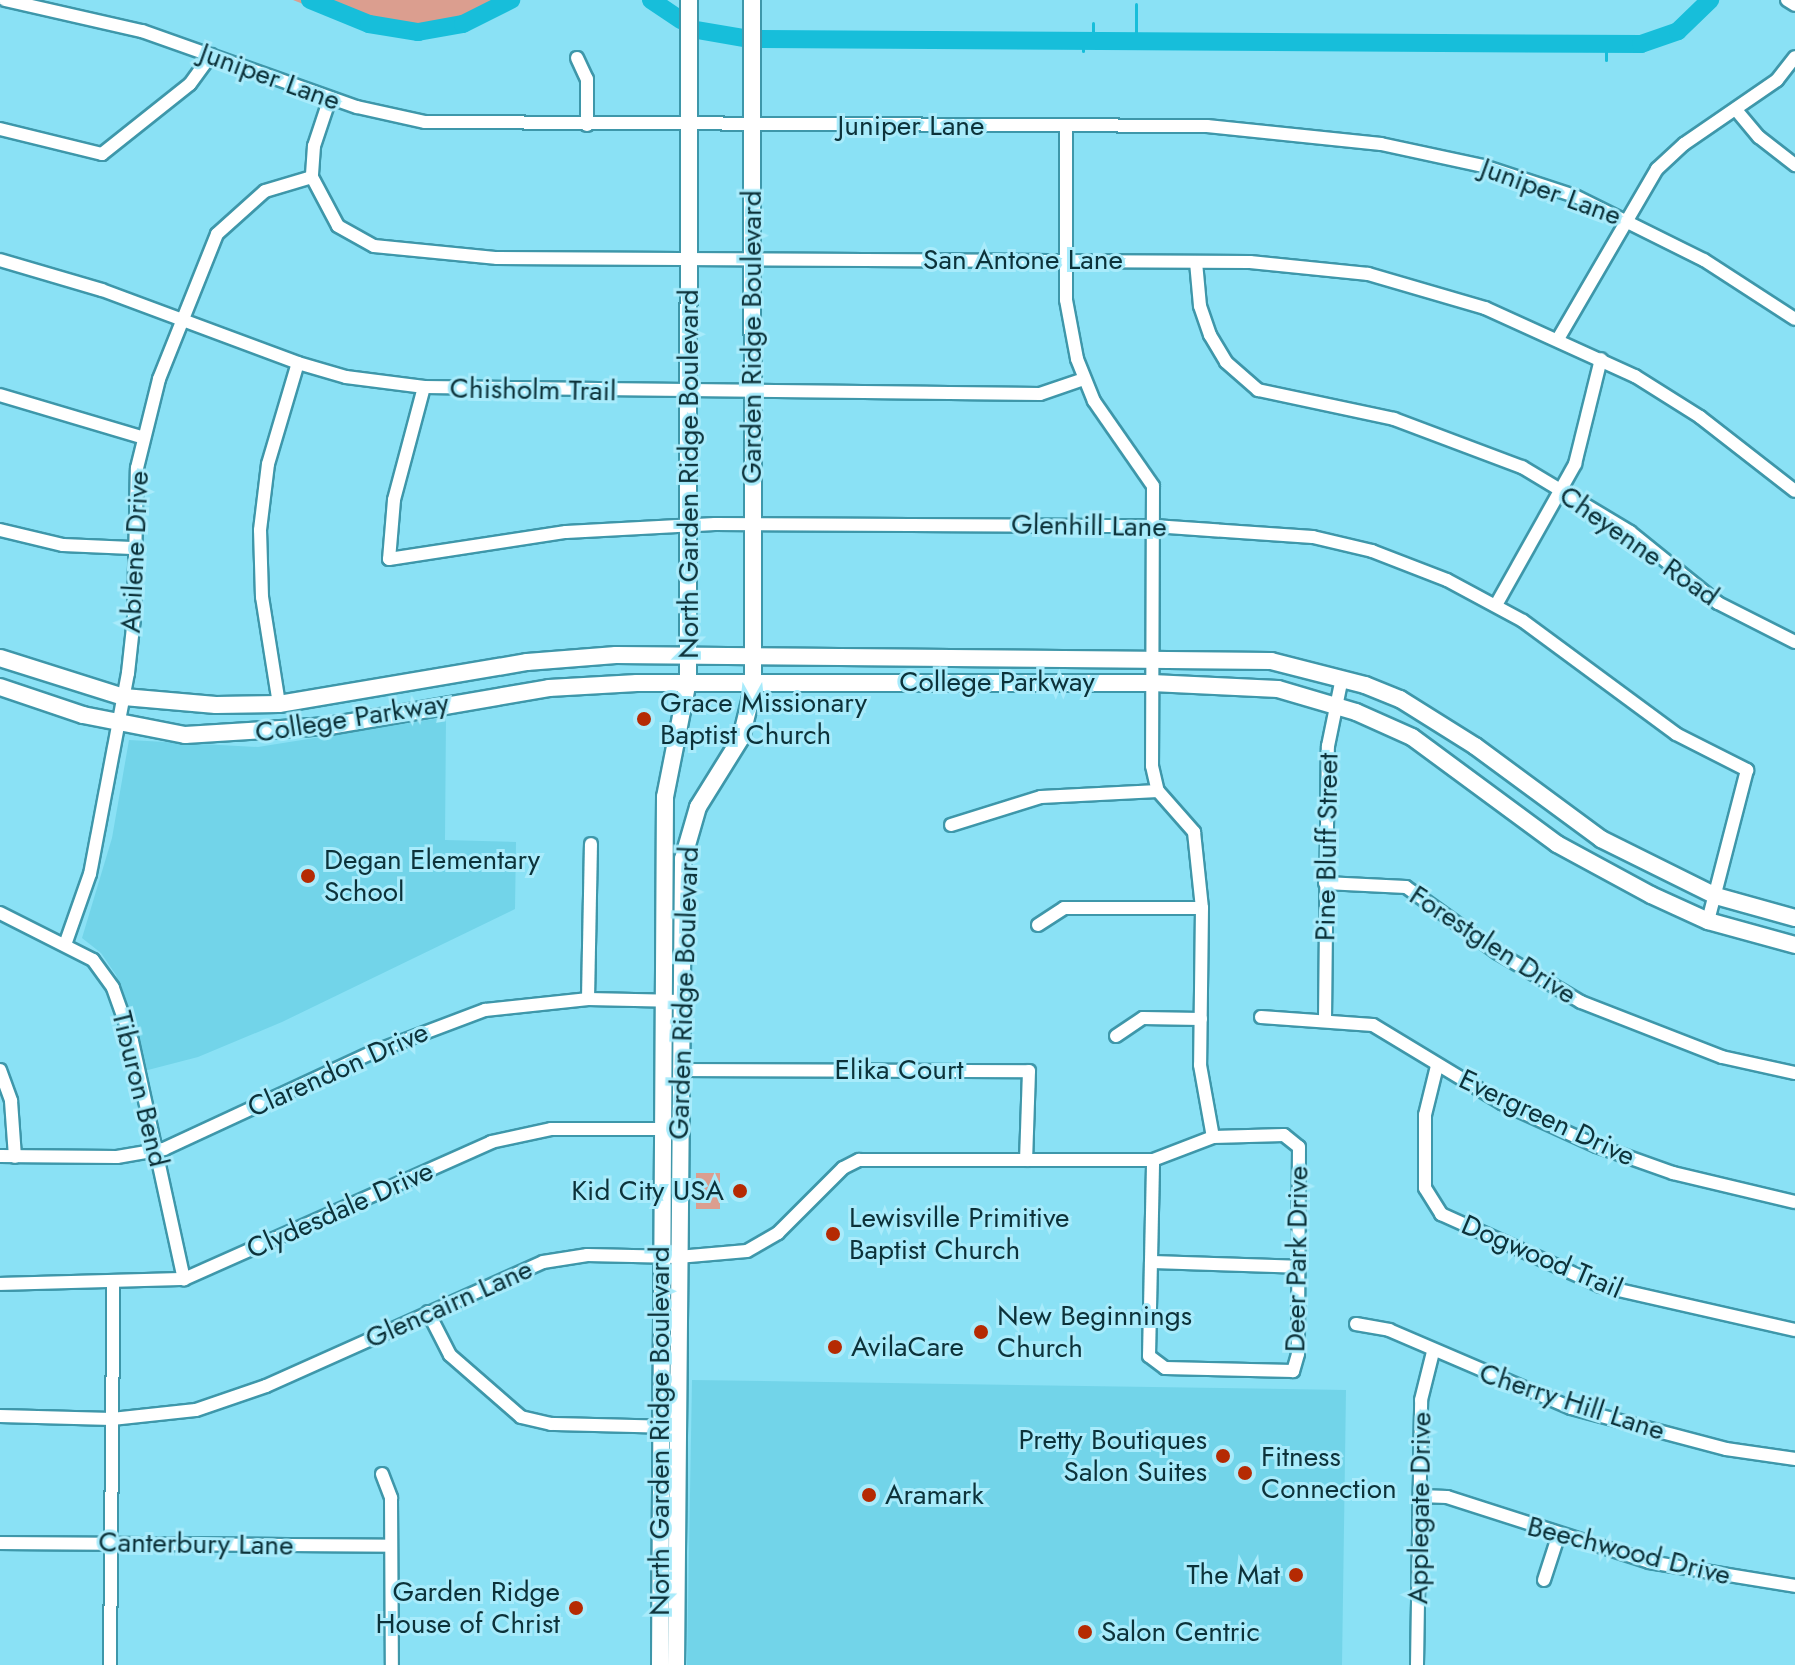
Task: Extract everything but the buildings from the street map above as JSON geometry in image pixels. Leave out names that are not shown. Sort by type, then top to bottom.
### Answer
[{"type":"main road","name":"North Garden Ridge Boulevard","points":[[660,1665],[665,797],[688,681],[689,0]]},
{"type":"main road","name":"Garden Ridge Boulevard","points":[[676,1665],[681,1001],[688,837],[698,807],[741,738],[752,681],[752,0]]},
{"type":"main road","name":"College Parkway","points":[[0,658],[124,697],[237,705],[279,704],[527,662],[688,656],[1271,661],[1342,678],[1434,718],[1601,839],[1716,896],[1795,918]]},
{"type":"main road","name":"College Parkway","points":[[0,687],[118,723],[185,735],[239,735],[329,726],[549,688],[688,681],[1152,683],[1278,689],[1335,705],[1412,737],[1557,844],[1708,921],[1795,945]]},
{"type":"main road","points":[[237,705],[239,735]]},
{"type":"main road","points":[[660,1537],[677,1538]]},
{"type":"street","name":"Juniper Lane","points":[[5,0],[142,31],[330,98],[425,122],[1270,130],[1381,144],[1528,179],[1626,219],[1704,260],[1795,319]]},
{"type":"street","points":[[1787,0],[1795,5]]},
{"type":"street","points":[[0,129],[102,154],[190,84],[211,55]]},
{"type":"street","points":[[1558,339],[1657,169],[1684,144],[1737,111],[1777,80],[1795,57]]},
{"type":"street","points":[[577,58],[587,79],[587,125]]},
{"type":"street","points":[[312,177],[314,146],[330,98]]},
{"type":"street","points":[[1737,111],[1759,137],[1795,165]]},
{"type":"street","points":[[1066,126],[1068,319],[1084,379],[1153,486],[1151,754],[1158,791],[1194,832],[1202,908],[1200,1065],[1213,1137]]},
{"type":"street","name":"San Antone Lane","points":[[312,177],[338,226],[374,246],[435,256],[1196,262],[1368,274],[1485,308],[1601,359],[1700,417],[1795,491]]},
{"type":"street","name":"Abilene Drive","points":[[66,942],[90,874],[124,697],[134,618],[132,548],[144,438],[181,317],[217,234],[265,191],[312,177]]},
{"type":"street","name":"Chisholm Trail","points":[[0,260],[181,317],[298,363],[346,377],[424,387],[752,394],[1040,394],[1084,379]]},
{"type":"street","name":"Cheyenne Road","points":[[1196,262],[1200,306],[1210,335],[1226,362],[1258,390],[1394,419],[1489,452],[1562,489],[1630,532],[1718,603],[1795,642]]},
{"type":"street","points":[[1496,605],[1562,489],[1579,452],[1601,359]]},
{"type":"street","points":[[279,704],[262,597],[260,530],[268,464],[298,363]]},
{"type":"street","name":"Glenhill Lane","points":[[424,387],[394,500],[389,559],[566,532],[688,525],[1154,526],[1263,530],[1342,543],[1447,580],[1496,605],[1646,715],[1747,770],[1708,921]]},
{"type":"street","points":[[0,395],[144,438]]},
{"type":"street","points":[[0,530],[63,545],[132,548]]},
{"type":"street","name":"Pine Bluff Street","points":[[1325,1019],[1328,746],[1342,678]]},
{"type":"street","points":[[951,825],[1041,797],[1158,791]]},
{"type":"street","points":[[588,999],[591,844]]},
{"type":"street","name":"Forestglen Drive","points":[[1325,883],[1406,887],[1498,953],[1581,1002],[1722,1057],[1795,1073]]},
{"type":"street","points":[[1038,925],[1064,908],[1202,908]]},
{"type":"street","name":"Tiburon Bend","points":[[0,913],[66,942],[93,960],[121,1006],[184,1279]]},
{"type":"street","name":"Clarendon Drive","points":[[0,1156],[117,1157],[156,1150],[441,1025],[509,1006],[588,999],[681,1001]]},
{"type":"street","name":"Evergreen Drive","points":[[1261,1017],[1325,1019],[1373,1025],[1437,1066],[1597,1146],[1673,1173],[1795,1202]]},
{"type":"street","points":[[1116,1036],[1143,1018],[1201,1019]]},
{"type":"street","name":"Dogwood Trail","points":[[1437,1066],[1425,1115],[1425,1188],[1441,1214],[1601,1286],[1795,1330]]},
{"type":"street","points":[[0,1070],[11,1101],[15,1157]]},
{"type":"street","name":"Elika Court","points":[[680,1070],[1029,1071],[1026,1160]]},
{"type":"street","name":"Clydesdale Drive","points":[[0,1284],[113,1284],[184,1279],[491,1142],[551,1129],[680,1129]]},
{"type":"street","name":"Glencairn Lane","points":[[0,1416],[112,1419],[217,1403],[556,1258],[678,1257],[747,1251],[778,1233],[843,1168],[859,1160],[1153,1160],[1213,1137],[1284,1135],[1299,1147]]},
{"type":"street","name":"Deer Park Drive","points":[[1151,1262],[1149,1356],[1155,1363],[1165,1368],[1293,1371],[1299,1267],[1299,1147]]},
{"type":"street","points":[[1153,1160],[1151,1262],[1299,1267]]},
{"type":"street","points":[[110,1665],[113,1284]]},
{"type":"street","points":[[428,1312],[450,1355],[521,1417],[551,1424],[678,1427]]},
{"type":"street","name":"Cherry Hill Lane","points":[[1356,1324],[1389,1330],[1522,1390],[1618,1422],[1726,1449],[1795,1459]]},
{"type":"street","name":"Applegate Drive","points":[[1417,1665],[1421,1400],[1433,1352]]},
{"type":"street","points":[[382,1474],[391,1498],[392,1665]]},
{"type":"street","name":"Beechwood Drive","points":[[1420,1496],[1463,1502],[1558,1537],[1649,1562],[1795,1586]]},
{"type":"street","points":[[1544,1580],[1558,1537]]},
{"type":"street","name":"Canterbury Lane","points":[[0,1543],[391,1546]]},
{"type":"shaded area","points":[[293,0],[516,0],[479,24],[421,37],[374,32]]},
{"type":"shaded area","name":"Degan Elementary School","points":[[446,717],[445,840],[516,842],[515,909],[282,1022],[198,1057],[144,1071],[116,975],[101,953],[82,938],[112,838],[129,740],[258,747]]},
{"type":"shaded area","points":[[696,1173],[720,1173],[720,1209],[696,1209]]},
{"type":"shaded area","points":[[692,1380],[1346,1390],[1342,1665],[687,1665]]},
{"type":"waterway","points":[[310,0],[369,24],[418,32],[463,24],[511,0]]},
{"type":"waterway","points":[[651,0],[681,20]]},
{"type":"waterway","points":[[761,39],[1641,44],[1678,31],[1710,0]]},
{"type":"waterway","points":[[1136,4],[1136,39]]},
{"type":"waterway","points":[[1093,23],[1093,38]]},
{"type":"waterway","points":[[697,30],[744,38]]},
{"type":"waterway","points":[[1083,38],[1083,51]]},
{"type":"waterway","points":[[1606,45],[1606,60]]},
{"type":"place","name":"Grace Missionary Baptist Church","points":[[644,719]]},
{"type":"place","name":"Degan Elementary School","points":[[308,876]]},
{"type":"place","name":"Kid City USA","points":[[740,1191]]},
{"type":"place","name":"Lewisville Primitive Baptist Church","points":[[833,1234]]},
{"type":"place","name":"New Beginnings Church","points":[[981,1332]]},
{"type":"place","name":"AvilaCare","points":[[835,1347]]},
{"type":"place","name":"Pretty Boutiques Salon Suites","points":[[1223,1456]]},
{"type":"place","name":"Fitness Connection","points":[[1245,1473]]},
{"type":"place","name":"Aramark","points":[[869,1495]]},
{"type":"place","name":"The Mat","points":[[1296,1575]]},
{"type":"place","name":"Garden Ridge House of Christ","points":[[576,1608]]},
{"type":"place","name":"Salon Centric","points":[[1085,1632]]}]
